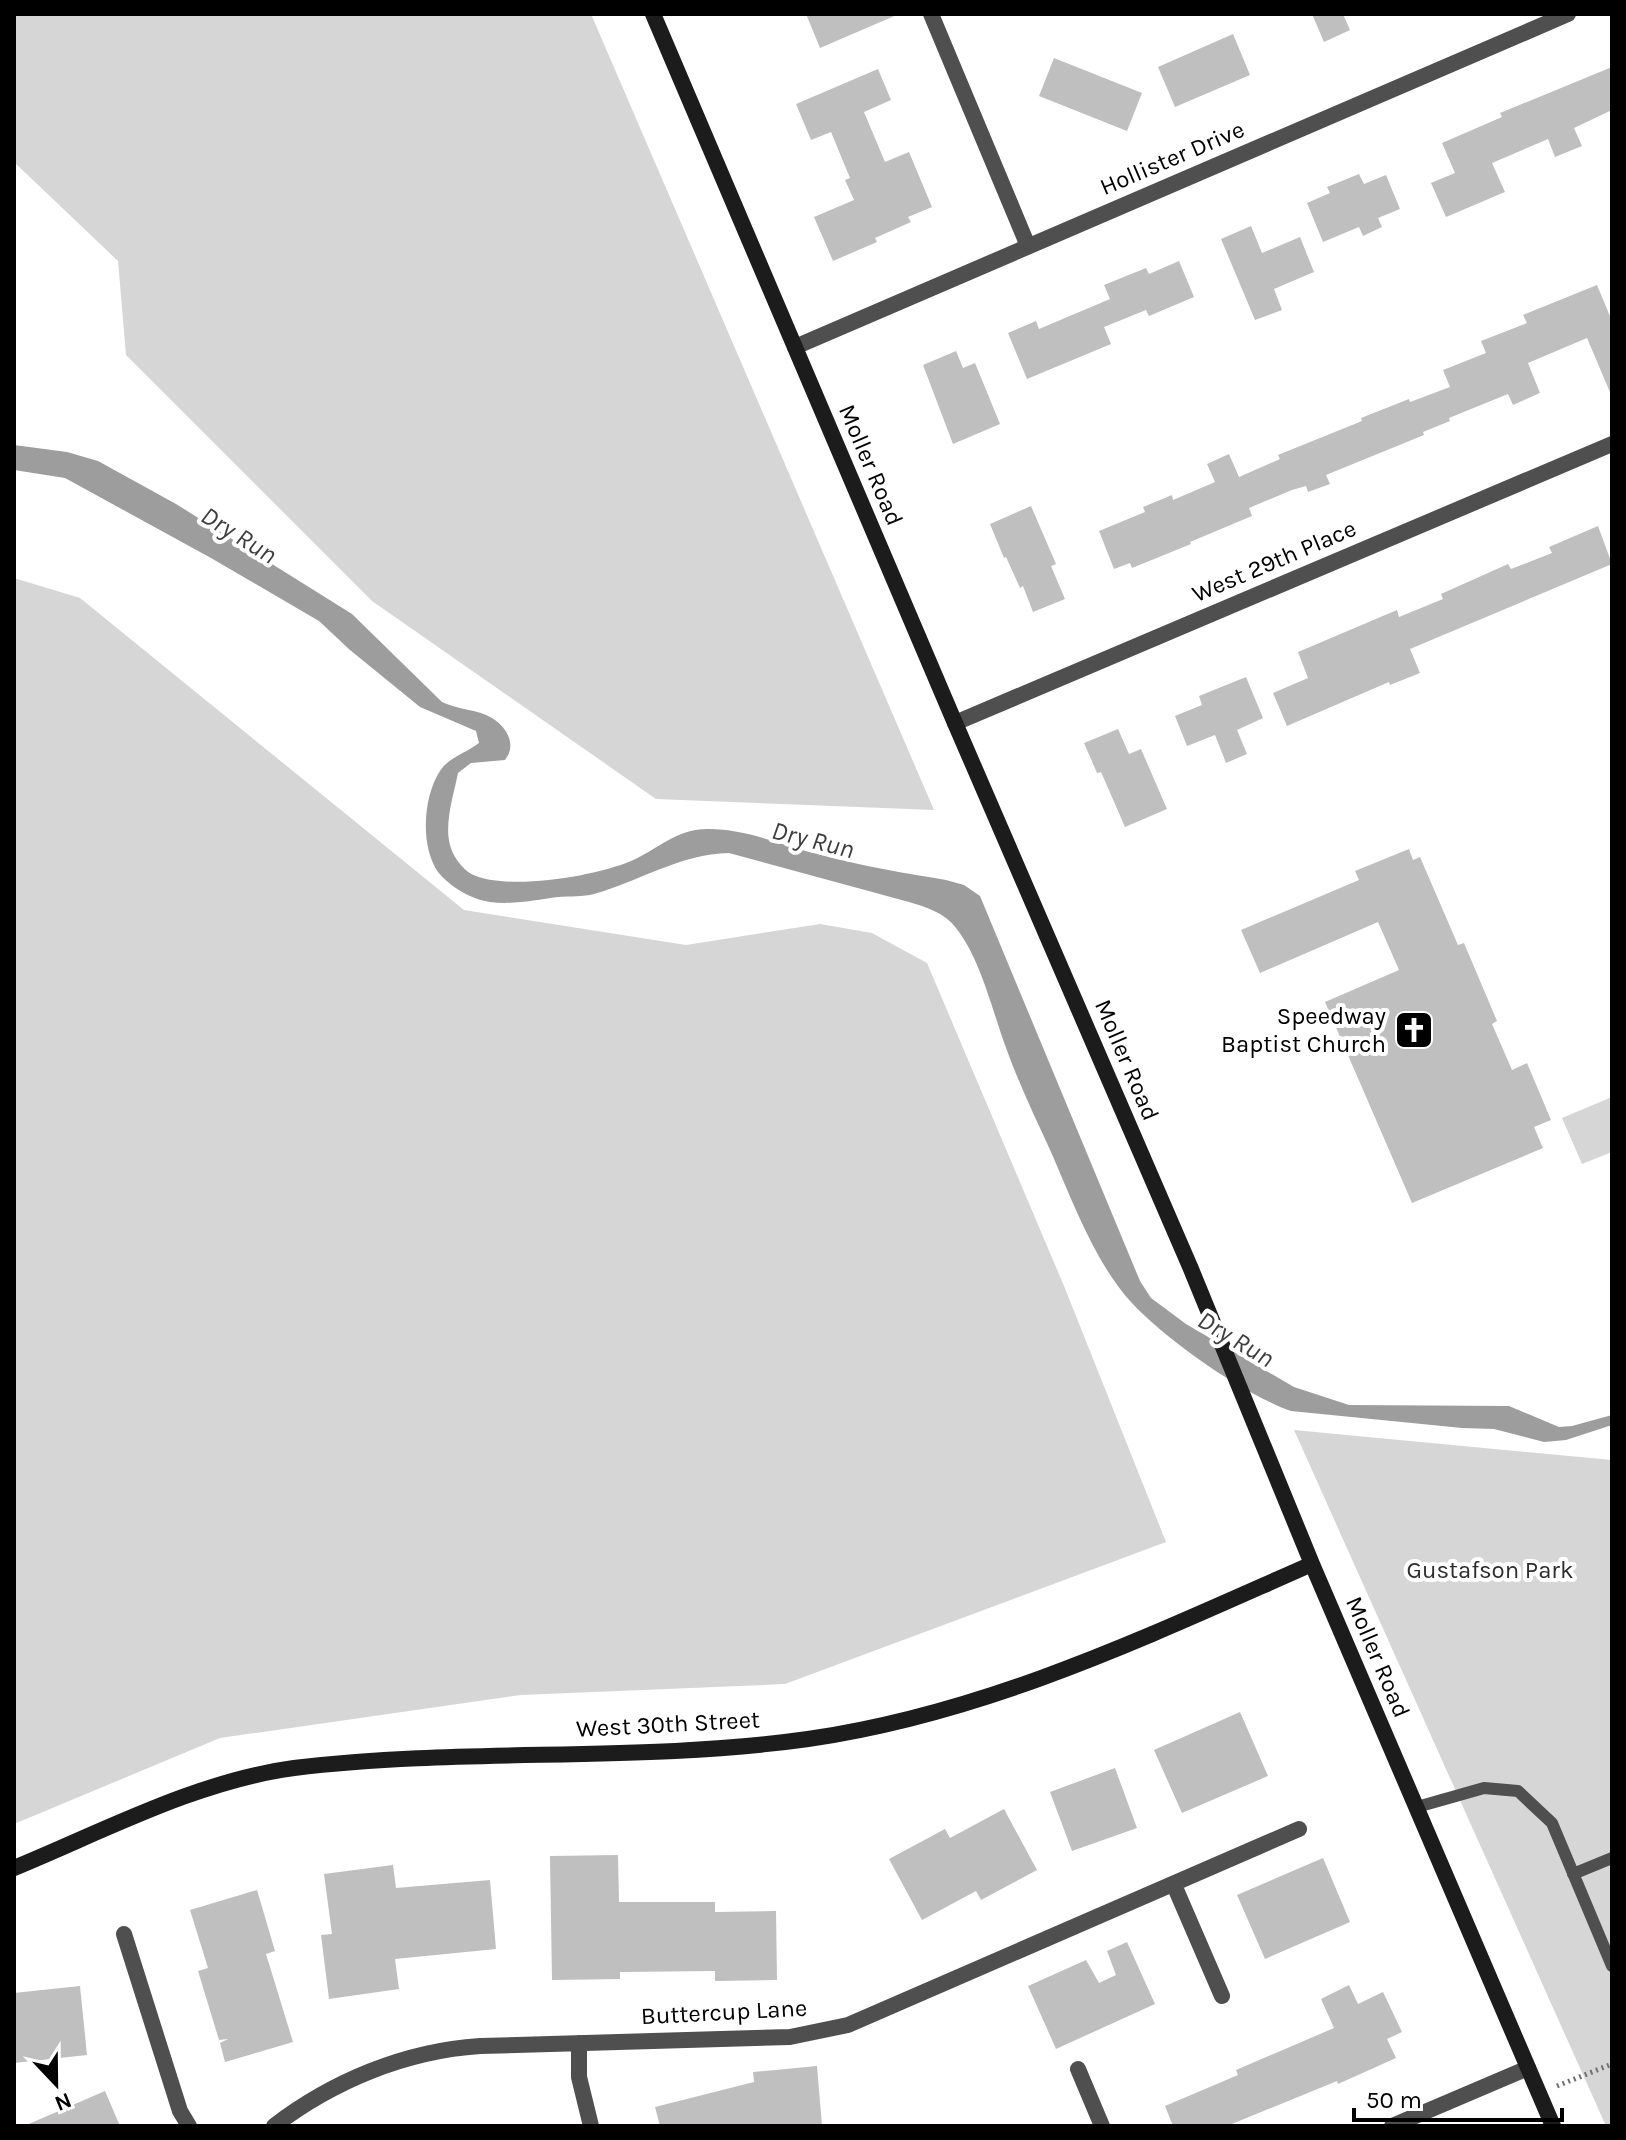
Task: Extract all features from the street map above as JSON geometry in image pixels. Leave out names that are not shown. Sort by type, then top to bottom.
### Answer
[{"type":"street","name":"Moller Road","points":[[653,14],[1191,1269],[1312,1564],[1553,2126]]},
{"type":"street","points":[[931,14],[1028,246]]},
{"type":"street","name":"Hollister Drive","points":[[795,347],[1568,14]]},
{"type":"street","name":"West 29th Place","points":[[955,723],[1612,444]]},
{"type":"street","name":"West 30th Street","points":[[14,1868],[204,1790],[293,1768],[398,1759],[710,1750],[813,1738],[902,1721],[1028,1685],[1125,1647],[1312,1564]]},
{"type":"street","name":"Buttercup Lane","points":[[274,2126],[319,2094],[403,2059],[467,2047],[790,2037],[848,2025],[1299,1829]]},
{"type":"street","points":[[1174,1885],[1222,1996]]},
{"type":"street","points":[[124,1934],[180,2111],[189,2126]]},
{"type":"street","points":[[579,2043],[579,2077],[591,2126]]},
{"type":"street","points":[[1392,2126],[1528,2068]]},
{"type":"street","points":[[1078,2069],[1102,2126]]},
{"type":"lane","points":[[1417,1807],[1484,1788],[1518,1791],[1552,1823],[1612,1966]]},
{"type":"lane","points":[[1573,1874],[1612,1858]]},
{"type":"path","points":[[1539,2094],[1612,2064]]},
{"type":"green space","points":[[14,14],[591,14],[934,810],[656,799],[372,601],[126,355],[118,261],[14,162]]},
{"type":"green space","points":[[14,578],[80,598],[464,910],[686,945],[820,924],[872,933],[927,963],[1064,1286],[1166,1542],[785,1684],[521,1695],[220,1738],[14,1824]]},
{"type":"green space","points":[[1612,1097],[1612,1152],[1582,1164],[1562,1118]]},
{"type":"green space","name":"Gustafson Park","points":[[1294,1430],[1612,1460],[1612,2126],[1606,2126]]},
{"type":"shaded area","name":"Dry Run","points":[[14,445],[67,452],[98,461],[176,504],[352,614],[442,702],[480,713],[497,722],[509,737],[509,754],[505,760],[471,763],[458,773],[450,809],[448,836],[451,850],[460,864],[476,876],[511,882],[597,872],[631,861],[687,832],[709,829],[737,832],[852,863],[946,880],[964,885],[980,896],[1140,1281],[1151,1298],[1186,1324],[1294,1387],[1349,1405],[1509,1406],[1559,1427],[1612,1415],[1612,1425],[1566,1440],[1544,1442],[1494,1429],[1291,1411],[1229,1379],[1184,1349],[1146,1317],[1106,1269],[1085,1230],[1021,1086],[972,954],[956,928],[941,914],[909,902],[729,853],[677,863],[590,895],[507,903],[490,902],[468,895],[438,872],[428,849],[426,822],[430,794],[440,771],[479,743],[476,731],[420,707],[319,621],[211,558],[65,478],[14,470]]},
{"type":"building","points":[[806,14],[899,14],[820,48]]},
{"type":"building","points":[[1312,14],[1343,14],[1350,30],[1324,42]]},
{"type":"building","points":[[1233,34],[1250,75],[1175,107],[1158,67]]},
{"type":"building","points":[[1054,58],[1142,93],[1127,131],[1039,96]]},
{"type":"building","points":[[1612,67],[1612,110],[1574,128],[1582,146],[1555,157],[1548,139],[1492,163],[1505,192],[1446,217],[1431,183],[1455,173],[1442,143],[1502,117],[1500,113]]},
{"type":"building","points":[[878,69],[891,100],[864,112],[885,162],[909,152],[932,207],[908,217],[911,222],[875,238],[877,242],[833,261],[814,217],[854,200],[845,180],[850,178],[831,132],[811,140],[796,104]]},
{"type":"building","points":[[1359,174],[1364,184],[1386,175],[1400,209],[1378,218],[1382,227],[1363,236],[1359,227],[1323,242],[1307,203],[1330,193],[1327,187]]},
{"type":"building","points":[[1251,226],[1262,253],[1300,237],[1314,272],[1274,289],[1282,310],[1255,320],[1221,239]]},
{"type":"building","points":[[1179,261],[1194,297],[1149,316],[1146,310],[1104,327],[1111,344],[1027,379],[1008,333],[1036,321],[1039,329],[1110,299],[1104,285],[1146,268],[1149,274]]},
{"type":"building","points":[[1597,285],[1612,321],[1612,397],[1587,338],[1528,363],[1540,393],[1513,405],[1508,394],[1449,418],[1450,421],[1423,432],[1424,435],[1326,475],[1330,484],[1308,492],[1306,486],[1292,490],[1249,508],[1252,516],[1191,544],[1132,568],[1130,563],[1114,569],[1099,531],[1145,512],[1143,507],[1172,495],[1173,500],[1215,482],[1207,464],[1229,454],[1239,477],[1280,459],[1278,455],[1362,421],[1361,418],[1450,387],[1443,370],[1486,353],[1481,341],[1527,323],[1523,315]]},
{"type":"building","points":[[956,351],[963,368],[975,363],[1000,424],[953,444],[923,365]]},
{"type":"building","points":[[1031,506],[1056,564],[1051,566],[1065,599],[1033,612],[1023,586],[1020,588],[1004,558],[990,524]]},
{"type":"building","points":[[1598,526],[1612,564],[1410,649],[1420,673],[1390,685],[1389,682],[1287,726],[1273,693],[1308,678],[1298,652],[1397,610],[1399,617],[1443,599],[1441,594],[1508,564],[1511,569],[1552,553],[1549,547]]},
{"type":"building","points":[[1246,677],[1263,718],[1237,730],[1247,754],[1226,763],[1215,735],[1187,746],[1175,716],[1202,705],[1199,696]]},
{"type":"building","points":[[1118,729],[1129,754],[1141,749],[1167,809],[1125,827],[1101,772],[1097,773],[1084,743]]},
{"type":"building","name":"Speedway Baptist Church","points":[[1409,849],[1413,860],[1420,857],[1458,945],[1464,943],[1497,1021],[1492,1024],[1512,1070],[1527,1063],[1551,1120],[1534,1127],[1543,1148],[1412,1203],[1325,1002],[1399,970],[1378,922],[1260,973],[1241,930],[1359,880],[1355,871]]},
{"type":"building","points":[[1240,1712],[1268,1776],[1182,1813],[1154,1750]]},
{"type":"building","points":[[1115,1768],[1137,1828],[1072,1851],[1050,1792]]},
{"type":"building","points":[[1004,1809],[1037,1870],[981,1900],[976,1891],[922,1920],[889,1859],[945,1829],[950,1838]]},
{"type":"building","points":[[618,1855],[619,1902],[715,1902],[715,1912],[776,1911],[777,1980],[715,1981],[715,1971],[620,1972],[620,1979],[552,1980],[550,1856]]},
{"type":"building","points":[[1323,1858],[1350,1922],[1265,1959],[1237,1895]]},
{"type":"building","points":[[393,1865],[396,1888],[490,1880],[496,1949],[395,1959],[399,1989],[329,1999],[321,1935],[332,1934],[324,1874]]},
{"type":"building","points":[[257,1890],[275,1951],[266,1954],[293,2042],[225,2062],[220,2043],[228,2039],[219,2040],[198,1971],[208,1968],[190,1910]]},
{"type":"building","points":[[1127,1942],[1155,2004],[1056,2049],[1028,1986],[1086,1960],[1099,1983],[1116,1975],[1107,1951]]},
{"type":"building","points":[[1349,1985],[1358,2004],[1383,1992],[1402,2032],[1387,2039],[1396,2058],[1338,2084],[1337,2081],[1227,2126],[1173,2126],[1165,2106],[1238,2075],[1236,2070],[1334,2028],[1321,1999]]},
{"type":"building","points":[[80,1986],[87,2055],[14,2063],[14,1993]]},
{"type":"building","points":[[817,2066],[822,2126],[660,2126],[655,2107],[754,2082],[753,2072]]},
{"type":"building","points":[[105,2091],[120,2126],[24,2126]]},
{"type":"place","name":"Speedway Baptist Church","points":[[1414,1030]]}]
